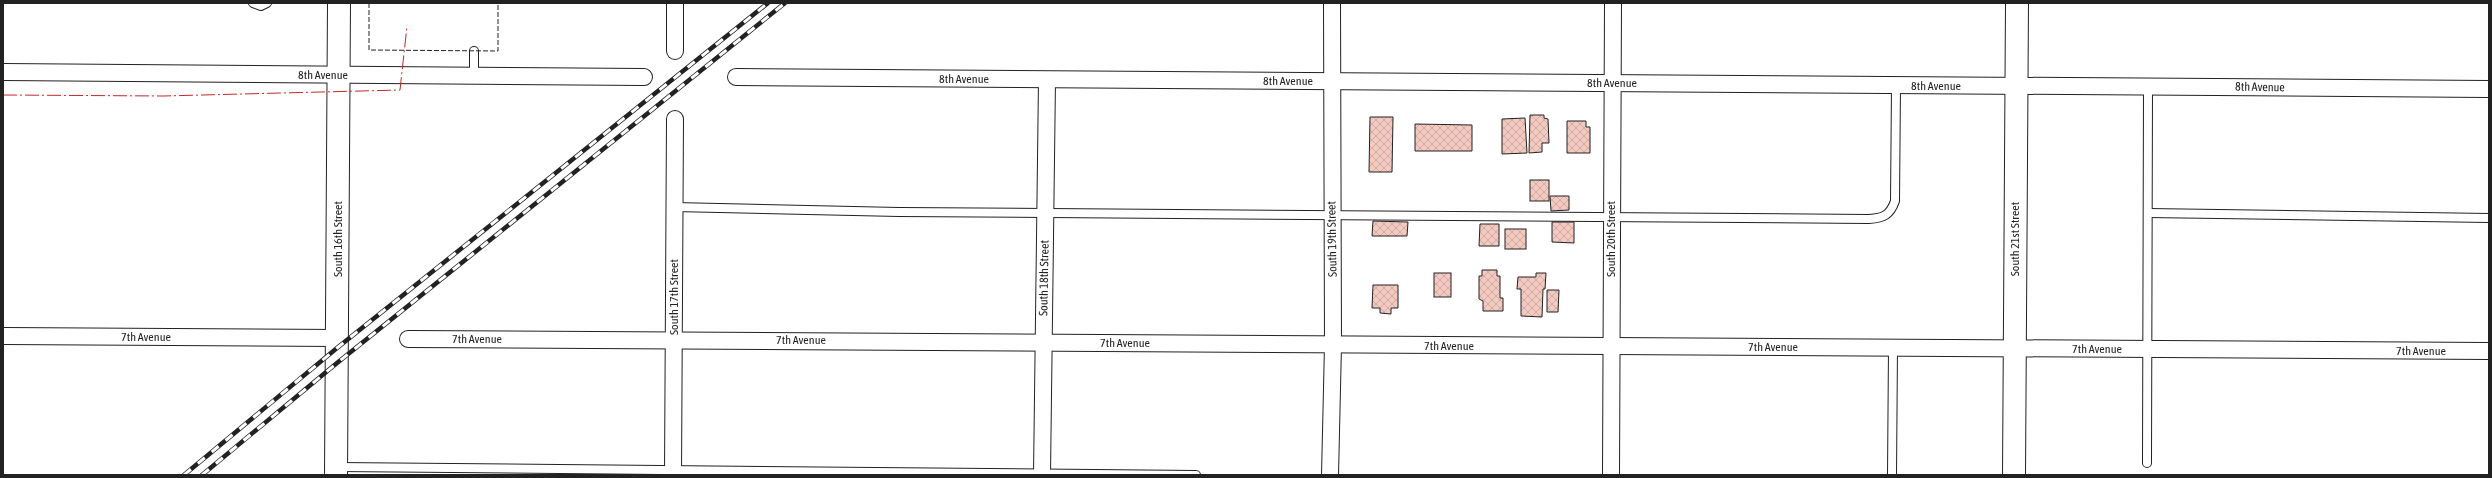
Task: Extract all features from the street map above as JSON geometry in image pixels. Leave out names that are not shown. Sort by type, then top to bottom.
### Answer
[{"type":"street","name":"South 16th Street","points":[[336,471],[339,3]]},
{"type":"street","points":[[675,3],[675,51]]},
{"type":"street","name":"South 19th Street","points":[[1330,475],[1333,345],[1331,215],[1332,3]]},
{"type":"street","name":"South 20th Street","points":[[1611,475],[1613,3]]},
{"type":"street","name":"South 21st Street","points":[[2014,475],[2017,3]]},
{"type":"street","name":"8th Avenue","points":[[3,72],[644,77]]},
{"type":"street","name":"8th Avenue","points":[[736,78],[2489,89]]},
{"type":"street","name":"South 18th Street","points":[[1042,474],[1047,80]]},
{"type":"street","name":"South 17th Street","points":[[673,473],[675,119]]},
{"type":"street","name":"7th Avenue","points":[[3,336],[337,338]]},
{"type":"street","name":"7th Avenue","points":[[408,339],[2489,351]]},
{"type":"lane","points":[[253,3],[260,6],[267,3]]},
{"type":"lane","points":[[474,51],[474,76]]},
{"type":"lane","points":[[674,208],[1331,215],[1881,218],[1891,212],[1895,201],[1896,86]]},
{"type":"lane","points":[[2147,463],[2148,86]]},
{"type":"lane","points":[[2148,213],[2489,218]]},
{"type":"lane","points":[[1892,475],[1893,348]]},
{"type":"lane","points":[[336,471],[1196,475]]},
{"type":"building","points":[[1530,115],[1544,115],[1544,118],[1548,119],[1549,143],[1542,143],[1542,152],[1529,153]]},
{"type":"building","points":[[1370,117],[1393,117],[1392,172],[1369,172]]},
{"type":"building","points":[[1525,118],[1527,153],[1502,154],[1502,119]]},
{"type":"building","points":[[1567,121],[1586,121],[1586,127],[1590,127],[1590,153],[1567,153]]},
{"type":"building","points":[[1415,124],[1472,125],[1472,151],[1415,151]]},
{"type":"building","points":[[1530,180],[1549,180],[1549,201],[1530,201]]},
{"type":"building","points":[[1550,196],[1569,196],[1569,210],[1551,211]]},
{"type":"building","points":[[1373,221],[1408,222],[1407,236],[1372,236]]},
{"type":"building","points":[[1552,222],[1574,222],[1574,243],[1552,242]]},
{"type":"building","points":[[1480,224],[1499,224],[1499,246],[1479,246]]},
{"type":"building","points":[[1505,229],[1526,229],[1526,249],[1505,249]]},
{"type":"building","points":[[1482,270],[1497,270],[1497,276],[1500,276],[1500,298],[1503,298],[1503,311],[1483,311],[1483,301],[1479,299],[1479,276],[1482,276]]},
{"type":"building","points":[[1434,273],[1451,273],[1451,297],[1434,297]]},
{"type":"building","points":[[1536,273],[1546,273],[1545,289],[1543,289],[1542,317],[1521,316],[1521,289],[1517,289],[1518,277],[1536,277]]},
{"type":"building","points":[[1373,285],[1398,285],[1398,308],[1391,308],[1391,314],[1380,313],[1380,308],[1372,308]]},
{"type":"building","points":[[1547,290],[1559,290],[1558,312],[1547,312]]},
{"type":"railway","points":[[184,475],[337,348],[768,3]]},
{"type":"railway","points":[[202,475],[337,363],[785,3]]},
{"type":"fence","points":[[369,3],[369,50],[498,51],[498,3]]},
{"type":"power","points":[[3,95],[163,96],[400,90],[407,26]]}]
